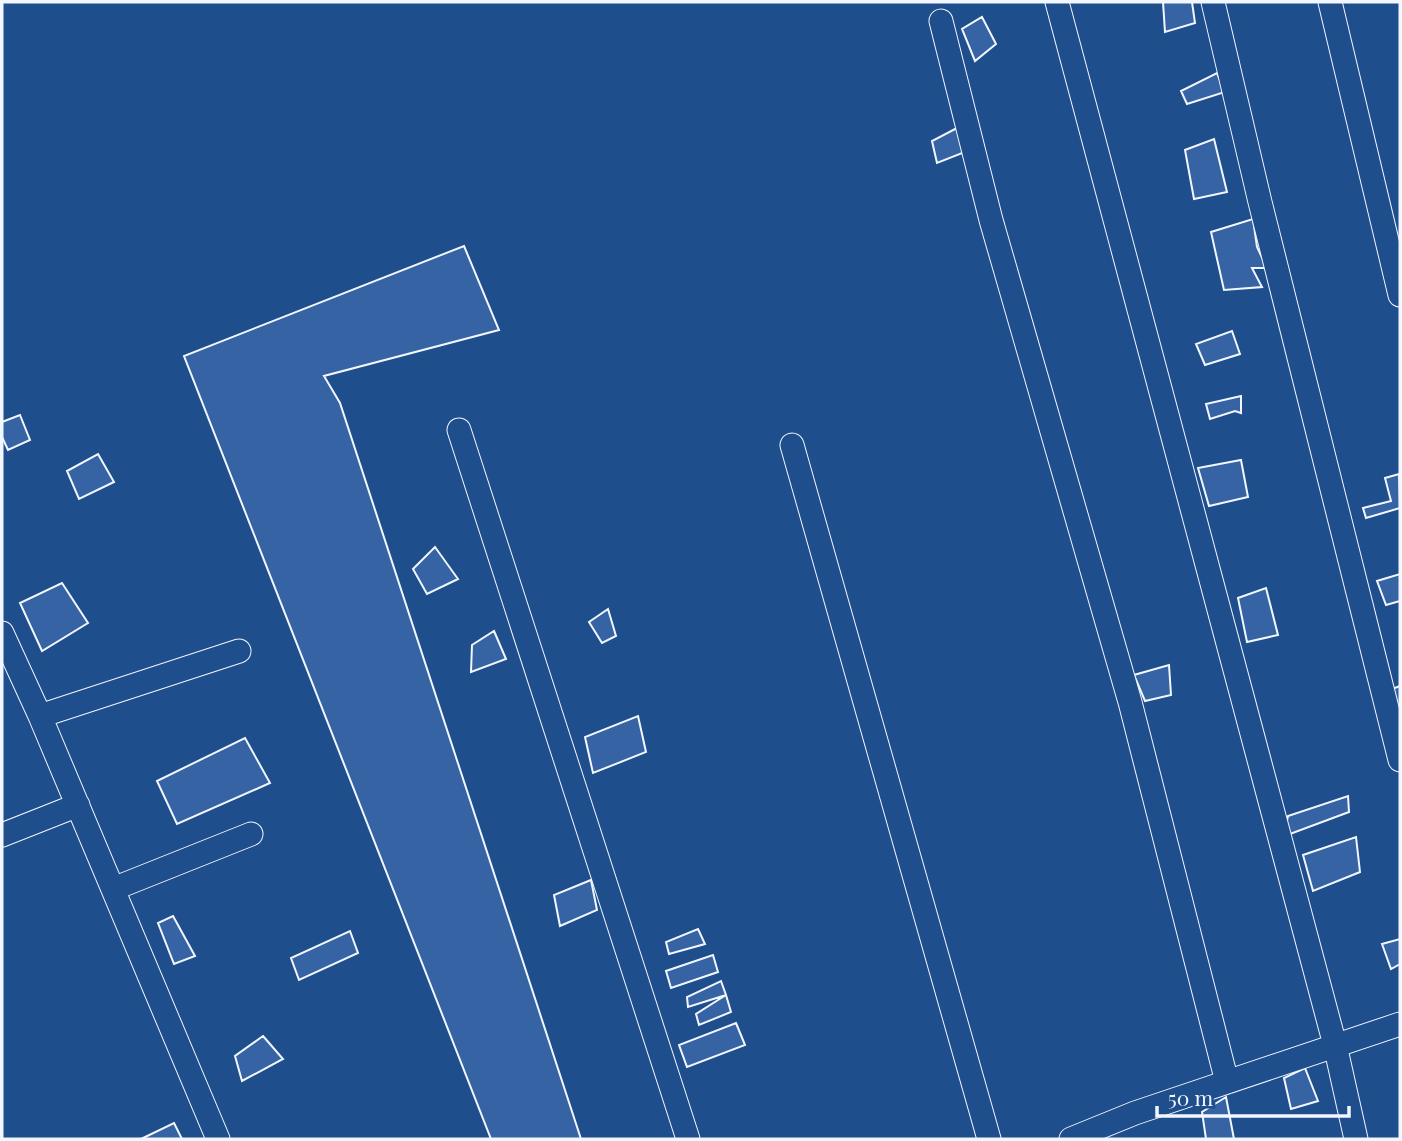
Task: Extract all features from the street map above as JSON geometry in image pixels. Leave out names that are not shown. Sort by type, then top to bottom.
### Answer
[{"type":"street","points":[[1057,2],[1335,1045],[1356,1139]]},
{"type":"street","points":[[1330,2],[1400,295]]},
{"type":"street","points":[[1221,4],[1260,202],[1400,760]]},
{"type":"street","points":[[941,21],[991,220],[1130,702],[1227,1082]]},
{"type":"street","points":[[459,430],[688,1139]]},
{"type":"street","points":[[792,445],[989,1139]]},
{"type":"street","points":[[2,634],[40,716],[218,1139]]},
{"type":"street","points":[[40,716],[239,651]]},
{"type":"street","points":[[2,835],[78,805]]},
{"type":"street","points":[[113,889],[251,834]]},
{"type":"street","points":[[1071,1139],[1135,1113],[1400,1024]]},
{"type":"building","points":[[1163,2],[1192,2],[1195,23],[1165,32]]},
{"type":"building","points":[[982,17],[996,44],[975,61],[962,29]]},
{"type":"building","points":[[1217,73],[1225,92],[1187,104],[1181,91]]},
{"type":"building","points":[[957,128],[965,152],[937,163],[932,141]]},
{"type":"building","points":[[1214,139],[1227,192],[1194,199],[1185,150]]},
{"type":"building","points":[[1253,219],[1257,247],[1267,268],[1252,268],[1262,287],[1224,290],[1211,232]]},
{"type":"building","points":[[464,246],[499,330],[324,376],[340,403],[581,1139],[491,1139],[184,356]]},
{"type":"building","points":[[1232,331],[1240,354],[1205,365],[1196,344]]},
{"type":"building","points":[[1241,396],[1241,413],[1235,411],[1210,419],[1206,404]]},
{"type":"building","points":[[20,415],[30,440],[8,450],[2,437],[2,422]]},
{"type":"building","points":[[98,454],[114,482],[79,499],[67,471]]},
{"type":"building","points":[[1241,460],[1248,497],[1209,506],[1198,468]]},
{"type":"building","points":[[1399,474],[1400,508],[1366,518],[1363,508],[1391,501],[1385,478]]},
{"type":"building","points":[[435,547],[458,579],[427,594],[413,569]]},
{"type":"building","points":[[1400,574],[1400,601],[1386,605],[1377,581]]},
{"type":"building","points":[[62,583],[88,623],[42,651],[20,603]]},
{"type":"building","points":[[1266,588],[1278,635],[1247,642],[1238,598]]},
{"type":"building","points":[[608,609],[616,636],[602,643],[589,622]]},
{"type":"building","points":[[494,631],[506,659],[471,672],[472,645]]},
{"type":"building","points":[[1169,665],[1171,695],[1145,701],[1134,675]]},
{"type":"building","points":[[1400,686],[1400,726],[1389,690]]},
{"type":"building","points":[[638,716],[646,752],[593,773],[585,737]]},
{"type":"building","points":[[245,738],[270,783],[177,824],[157,781]]},
{"type":"building","points":[[1348,796],[1349,812],[1290,834],[1286,825],[1288,816]]},
{"type":"building","points":[[1356,837],[1360,872],[1313,891],[1303,855]]},
{"type":"building","points":[[591,880],[597,910],[560,926],[554,895]]},
{"type":"building","points":[[173,916],[195,956],[174,964],[158,923]]},
{"type":"building","points":[[698,929],[705,944],[669,954],[666,942]]},
{"type":"building","points":[[350,931],[358,953],[299,980],[291,958]]},
{"type":"building","points":[[1400,939],[1400,964],[1391,969],[1382,944]]},
{"type":"building","points":[[713,955],[718,972],[671,988],[666,971]]},
{"type":"building","points":[[721,981],[726,995],[688,1007],[687,997]]},
{"type":"building","points":[[726,995],[731,1012],[699,1025],[696,1014]]},
{"type":"building","points":[[736,1023],[745,1045],[687,1067],[679,1045]]},
{"type":"building","points":[[263,1036],[283,1059],[242,1081],[235,1056]]},
{"type":"building","points":[[1305,1068],[1318,1101],[1291,1109],[1284,1078]]},
{"type":"building","points":[[1226,1097],[1234,1139],[1206,1139],[1202,1112]]},
{"type":"building","points":[[174,1123],[182,1139],[141,1139]]}]
